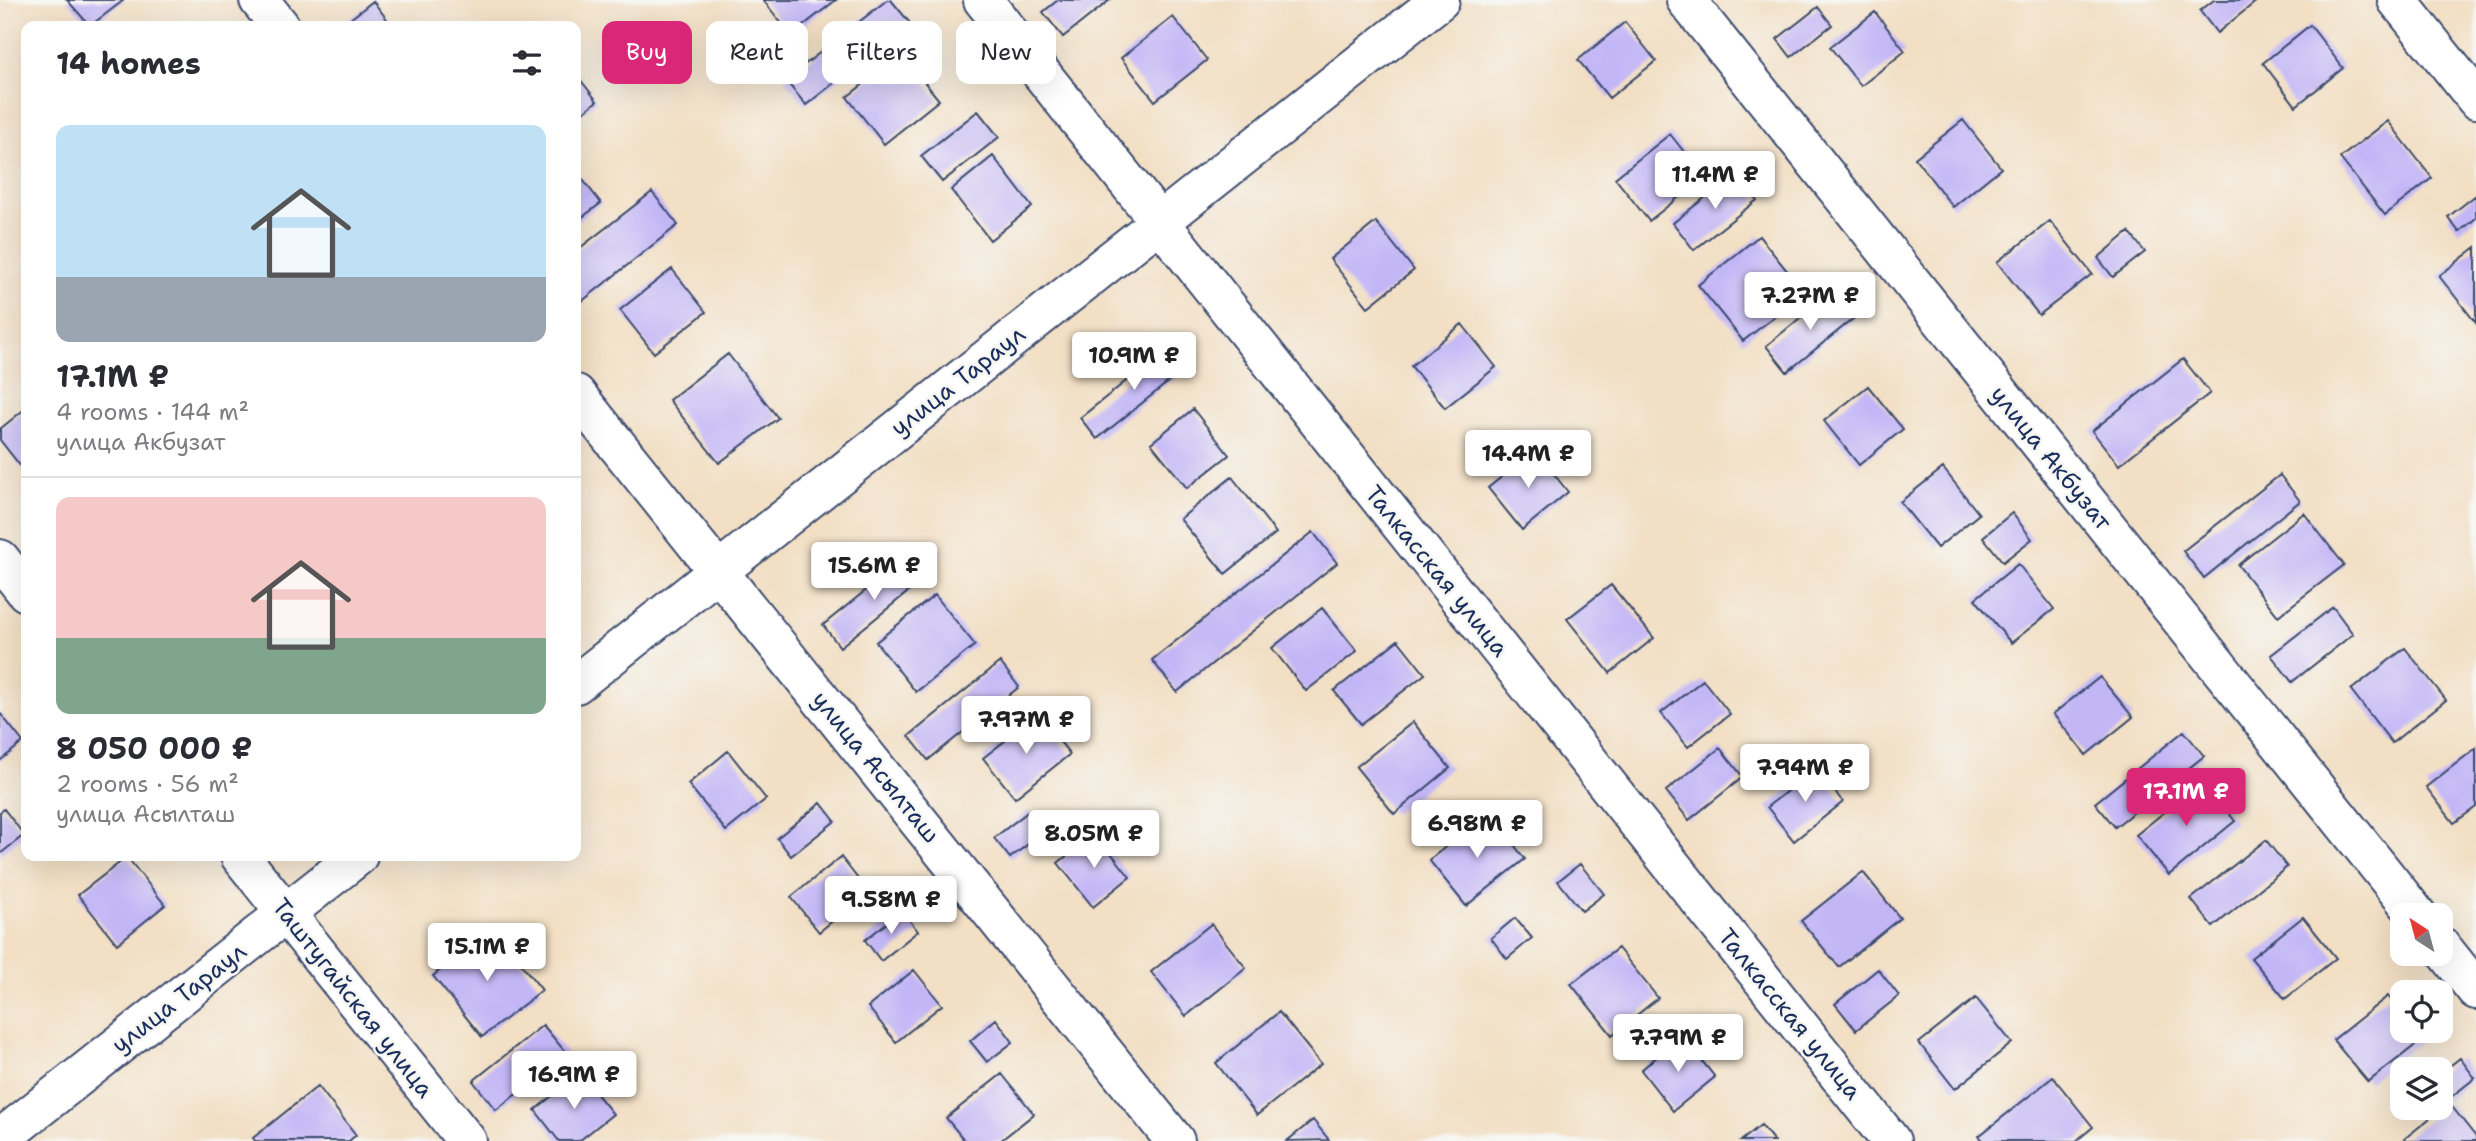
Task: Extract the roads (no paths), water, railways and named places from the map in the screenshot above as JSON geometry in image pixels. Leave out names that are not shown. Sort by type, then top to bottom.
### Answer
[{"type":"street","points":[[259,0],[276,21]]},
{"type":"street","name":"Талкасская улица","points":[[983,0],[1891,1141]]},
{"type":"street","name":"улица Тараул","points":[[581,680],[1440,0]]},
{"type":"street","name":"улица Акбузат","points":[[1686,0],[2407,903]]},
{"type":"street","points":[[2397,0],[2476,99]]},
{"type":"street","name":"улица Асылташ","points":[[581,400],[1175,1141]]},
{"type":"street","points":[[0,559],[21,586]]},
{"type":"street","name":"Таштугайская улица","points":[[244,861],[467,1141]]},
{"type":"street","name":"улица Тараул","points":[[0,1139],[352,861]]},
{"type":"street","points":[[2454,962],[2476,989]]}]
